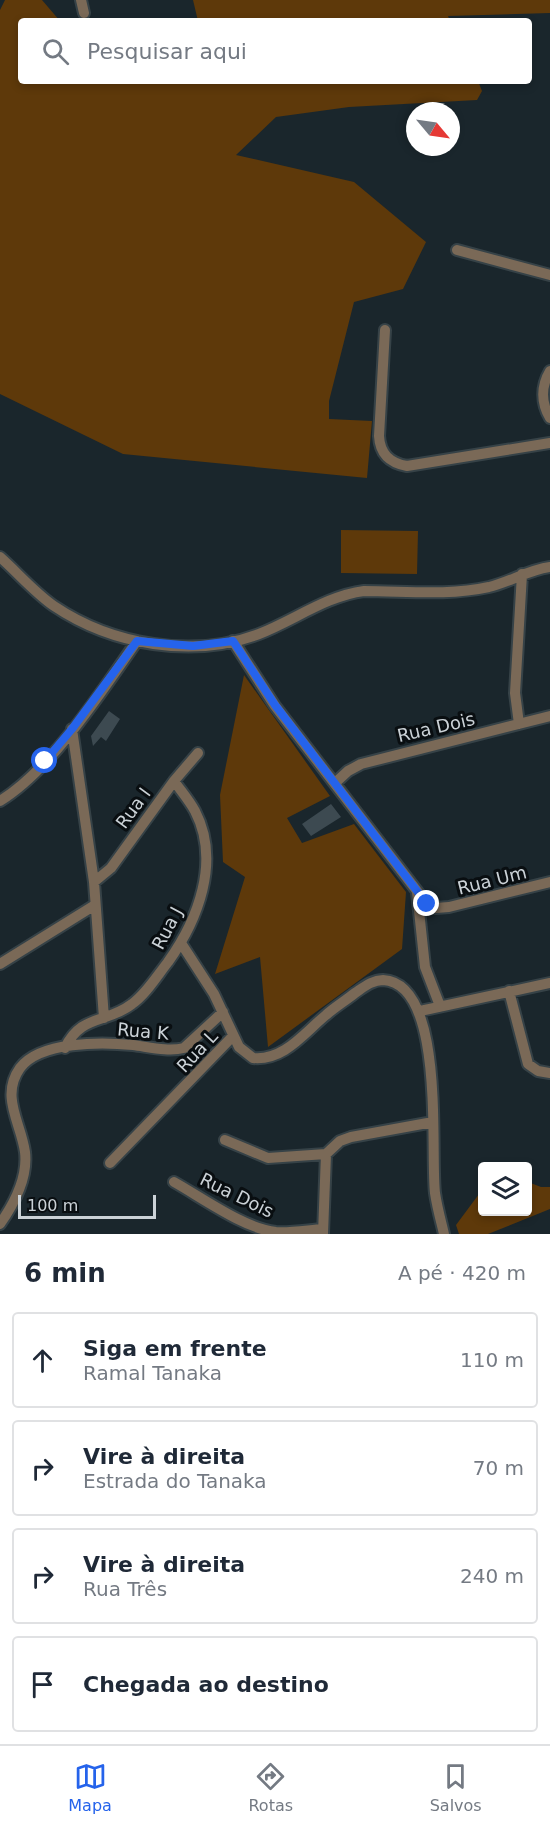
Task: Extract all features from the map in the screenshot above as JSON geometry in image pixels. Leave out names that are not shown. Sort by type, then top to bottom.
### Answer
[{"type":"street","points":[[81,0],[84,13]]},
{"type":"street","points":[[457,250],[550,275]]},
{"type":"street","points":[[385,330],[379,436],[380,445],[389,460],[407,466],[550,443]]},
{"type":"street","points":[[550,371],[543,387],[543,399],[550,418]]},
{"type":"street","points":[[0,557],[38,593],[72,617],[115,635],[137,641],[193,646],[233,641],[281,625],[339,595],[364,591],[455,593],[492,586],[522,574],[550,567]]},
{"type":"street","points":[[519,724],[515,693],[522,574]]},
{"type":"street","points":[[0,801],[32,775],[72,729],[137,641]]},
{"type":"street","points":[[233,641],[275,705],[417,892],[425,967],[440,1006]]},
{"type":"street","name":"Rua Dois","points":[[336,783],[348,771],[361,764],[410,749],[550,716]]},
{"type":"street","points":[[72,729],[94,882],[105,1018]]},
{"type":"street","name":"Rua I","points":[[94,882],[111,868],[174,781],[198,753]]},
{"type":"street","name":"Rua J","points":[[65,1048],[82,1025],[105,1018],[137,1000],[181,943],[200,895],[207,864],[195,812],[174,781]]},
{"type":"street","name":"Rua Um","points":[[417,892],[429,905],[441,908],[550,882]]},
{"type":"street","points":[[0,964],[95,905]]},
{"type":"street","name":"Rua L","points":[[110,1163],[233,1036],[223,1012],[181,943]]},
{"type":"street","points":[[233,1036],[239,1047],[253,1058],[274,1057],[360,990],[379,980],[397,984],[408,992],[420,1011],[433,1087],[435,1193],[444,1234]]},
{"type":"street","points":[[420,1011],[550,982]]},
{"type":"street","points":[[509,992],[526,1059],[531,1067],[550,1073]]},
{"type":"street","name":"Rua K","points":[[0,1224],[16,1195],[26,1164],[25,1151],[12,1105],[11,1085],[27,1060],[46,1051],[99,1044],[178,1050],[187,1047],[223,1012]]},
{"type":"street","points":[[225,1140],[268,1158],[326,1154],[340,1141],[351,1137],[433,1122]]},
{"type":"street","points":[[323,1232],[326,1154]]},
{"type":"street","name":"Rua Dois","points":[[174,1182],[266,1230],[323,1232]]},
{"type":"shaded area","points":[[5,0],[42,0],[57,18],[18,18],[18,84],[479,84],[482,91],[477,100],[406,102],[406,104],[349,107],[276,117],[236,155],[354,182],[426,242],[403,289],[354,302],[329,401],[329,419],[372,421],[367,478],[123,454],[0,394],[0,10]]},
{"type":"shaded area","points":[[193,0],[550,0],[550,13],[448,16],[449,18],[197,18]]},
{"type":"shaded area","points":[[341,530],[418,531],[417,574],[341,573]]},
{"type":"shaded area","points":[[244,675],[330,796],[287,818],[302,843],[354,824],[406,892],[402,949],[268,1047],[260,957],[215,974],[245,877],[223,862],[220,795]]},
{"type":"shaded area","points":[[532,1184],[550,1187],[550,1209],[488,1234],[459,1234],[456,1225],[478,1195],[478,1216],[532,1216]]},
{"type":"building","points":[[109,711],[120,719],[106,741],[101,737],[93,746],[91,736]]},
{"type":"building","points":[[331,804],[341,817],[311,836],[302,824]]},
{"type":"route","points":[[45,761],[109,682],[137,641],[173,646],[233,641],[275,705],[427,904]]}]
